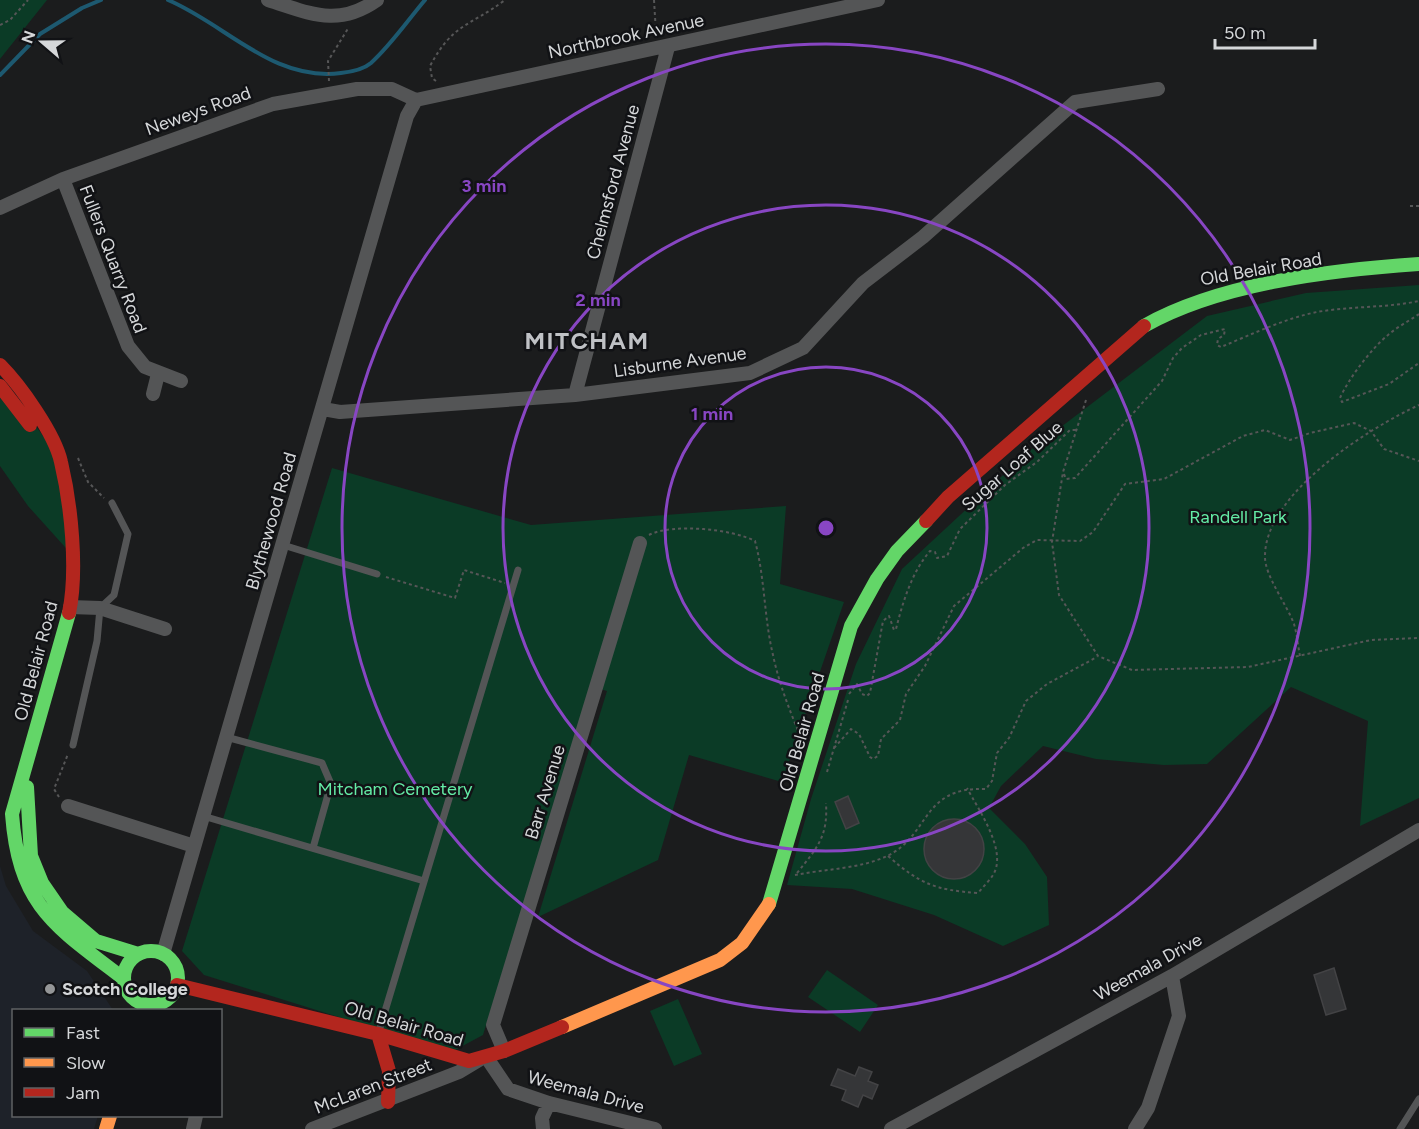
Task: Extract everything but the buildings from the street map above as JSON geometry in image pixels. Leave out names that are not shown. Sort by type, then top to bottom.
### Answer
[{"type":"main road","name":"Old Belair Road","points":[[177,985],[378,1034],[460,1059],[483,1059],[720,960],[742,943],[768,909],[851,626],[877,579],[897,551],[948,497],[1142,327],[1197,299],[1230,290],[1419,264]]},
{"type":"main road","name":"Old Belair Road","points":[[2,372],[35,410],[61,460],[74,557],[70,607],[12,814],[12,843],[23,877],[35,903],[56,926],[124,979]]},
{"type":"main road","name":"Old Belair Road","points":[[0,386],[26,418],[66,494]]},
{"type":"main road","name":"Old Belair Road","points":[[27,765],[26,809],[31,856],[42,883],[62,912],[96,940],[138,954]]},
{"type":"main road","points":[[155,951],[163,954],[176,968],[177,985],[168,999],[143,1007],[132,998],[124,979],[128,964],[138,954],[155,951]]},
{"type":"main road","points":[[378,1034],[389,1071],[388,1101]]},
{"type":"street","points":[[268,0],[319,16],[347,15],[364,9],[377,0]]},
{"type":"street","name":"Northbrook Avenue","points":[[416,100],[878,0]]},
{"type":"street","name":"Chelmsford Avenue","points":[[574,395],[663,48]]},
{"type":"street","name":"Neweys Road","points":[[0,208],[63,179],[273,104],[357,89],[392,89],[416,100]]},
{"type":"street","name":"Lisburne Avenue","points":[[323,409],[340,412],[574,395],[750,373],[803,348],[863,283],[923,237],[1075,102],[1158,89]]},
{"type":"street","name":"Blythewood Road","points":[[163,954],[407,116],[416,100]]},
{"type":"street","name":"Fullers Quarry Road","points":[[63,179],[128,346],[145,368],[181,381]]},
{"type":"street","points":[[153,394],[158,374]]},
{"type":"street","name":"Barr Avenue","points":[[504,1051],[493,1025],[640,543]]},
{"type":"street","points":[[70,607],[100,608],[165,629]]},
{"type":"street","points":[[68,806],[194,846]]},
{"type":"street","name":"Weemala Drive","points":[[891,1129],[1172,976],[1419,830]]},
{"type":"street","points":[[1135,1129],[1148,1108],[1179,1016],[1172,976]]},
{"type":"street","name":"Weemala Drive","points":[[483,1059],[508,1089],[549,1103],[655,1129]]},
{"type":"street","name":"McLaren Street","points":[[312,1129],[459,1072],[483,1059]]},
{"type":"street","points":[[543,1129],[542,1118],[549,1103]]},
{"type":"lane","points":[[73,745],[97,641],[100,608],[114,595],[128,534],[112,502]]},
{"type":"lane","points":[[283,545],[377,574]]},
{"type":"lane","points":[[378,1034],[518,570]]},
{"type":"lane","points":[[226,737],[322,763],[331,784],[313,848]]},
{"type":"lane","points":[[203,816],[424,881]]},
{"type":"lane","points":[[1400,1129],[1419,1099]]},
{"type":"path","points":[[0,25],[10,20],[28,0]]},
{"type":"path","points":[[450,92],[432,78],[430,66],[441,45],[456,30],[505,0]]},
{"type":"path","points":[[654,0],[663,48]]},
{"type":"path","points":[[329,81],[327,67],[348,28],[347,15]]},
{"type":"path","points":[[1410,206],[1419,206]]},
{"type":"path","points":[[1063,472],[1066,479],[1075,478],[1162,381],[1173,358],[1182,348],[1201,335],[1225,329],[1224,335],[1218,339],[1217,345],[1221,347],[1263,328],[1316,312],[1401,306],[1419,301]]},
{"type":"path","points":[[1419,314],[1389,334],[1377,346],[1349,381],[1340,398],[1342,402],[1389,384],[1419,363]]},
{"type":"path","points":[[1088,394],[1063,472],[1052,542],[1059,595],[1098,656],[1132,670],[1248,667],[1371,640],[1419,638]]},
{"type":"path","points":[[1300,656],[1294,626],[1264,560],[1266,542],[1280,514],[1327,461],[1371,431],[1419,405]]},
{"type":"path","points":[[834,748],[851,729],[859,734],[870,757],[873,759],[878,756],[881,739],[895,729],[900,720],[906,694],[925,666],[954,606],[1023,548],[1037,540],[1080,541],[1093,532],[1125,484],[1164,479],[1243,436],[1265,430],[1290,440],[1354,423],[1371,431],[1384,449],[1419,461]]},
{"type":"path","name":"Sugar Loaf Blue","points":[[825,778],[852,688],[857,684],[862,694],[867,696],[870,693],[883,621],[888,616],[894,630],[896,629],[903,603],[924,558],[930,551],[935,552],[937,558],[947,556],[960,529],[1005,485],[1037,462],[1070,430],[1076,430]]},
{"type":"path","points":[[640,543],[649,534],[659,530],[690,530],[743,535],[755,541],[760,560],[772,654],[787,704],[812,763]]},
{"type":"path","points":[[377,574],[455,598],[464,570],[513,585]]},
{"type":"path","points":[[778,880],[888,856],[907,841],[940,799],[967,788],[986,789],[992,781],[997,753],[1009,738],[1026,701],[1047,684],[1098,656]]},
{"type":"path","points":[[68,806],[54,789],[61,766],[73,745]]},
{"type":"path","points":[[888,856],[914,879],[947,891],[978,893],[995,873],[997,849],[986,821],[967,788]]},
{"type":"path","points":[[795,875],[812,855],[827,826],[826,803]]},
{"type":"path","points":[[795,875],[797,864]]},
{"type":"shaded area","name":"Scotch College","points":[[0,866],[6,886],[33,931],[87,971],[112,1009],[12,1009],[12,1117],[98,1117],[94,1129],[0,1129]]},
{"type":"green space","points":[[0,0],[47,0],[0,59]]},
{"type":"green space","name":"Randell Park","points":[[1419,285],[1419,798],[1360,826],[1368,721],[1291,687],[1207,764],[1164,765],[1096,759],[1043,746],[1001,786],[989,808],[1025,844],[1047,877],[1049,925],[1003,946],[934,915],[852,889],[787,885],[811,799],[856,664],[902,569],[1028,452],[1207,316],[1306,293]]},
{"type":"green space","points":[[0,378],[61,460],[74,557],[28,506],[0,466]]},
{"type":"green space","name":"Mitcham Cemetery","points":[[332,468],[531,525],[786,506],[780,584],[844,602],[782,782],[689,755],[658,860],[538,917],[607,691],[591,686],[483,1035],[455,1050],[377,1029],[204,975],[182,951]]},
{"type":"green space","points":[[827,970],[878,1005],[860,1032],[808,997]]},
{"type":"green space","points":[[678,999],[702,1054],[674,1066],[650,1011]]},
{"type":"waterway","points":[[0,75],[40,34],[82,8],[101,0]]},
{"type":"waterway","points":[[168,0],[272,60],[294,69],[316,73],[345,73],[368,65],[425,0]]},
{"type":"traffic: fast","points":[[1144,326],[1174,311],[1241,289],[1314,275],[1419,264]]},
{"type":"traffic: fast","points":[[769,904],[851,626],[877,579],[897,551],[926,521]]},
{"type":"traffic: fast","points":[[69,613],[12,814],[16,846],[32,893],[45,912],[78,944],[124,979]]},
{"type":"traffic: fast","points":[[27,787],[31,856],[42,883],[62,912],[96,941],[138,954]]},
{"type":"traffic: fast","points":[[151,951],[161,953],[170,959],[176,968],[178,978],[176,988],[170,997],[161,1003],[151,1005],[141,1003],[132,997],[126,988],[124,978],[126,968],[132,959],[141,953],[151,951]]},
{"type":"traffic: slow","points":[[562,1027],[720,960],[742,943],[769,904]]},
{"type":"traffic: slow","points":[[106,1129],[110,1117]]},
{"type":"traffic: jam","points":[[926,521],[948,497],[1144,326]]},
{"type":"traffic: jam","points":[[0,365],[36,410],[52,438],[61,462],[68,497],[72,537],[73,577],[69,613]]},
{"type":"traffic: jam","points":[[0,386],[30,425]]},
{"type":"traffic: jam","points":[[177,985],[378,1034],[469,1061],[504,1051],[562,1027]]},
{"type":"traffic: jam","points":[[378,1034],[389,1071],[388,1102]]},
{"type":"place","name":"Scotch College","points":[[50,989]]},
{"type":"district","name":"MITCHAM","points":[[587,340]]}]
